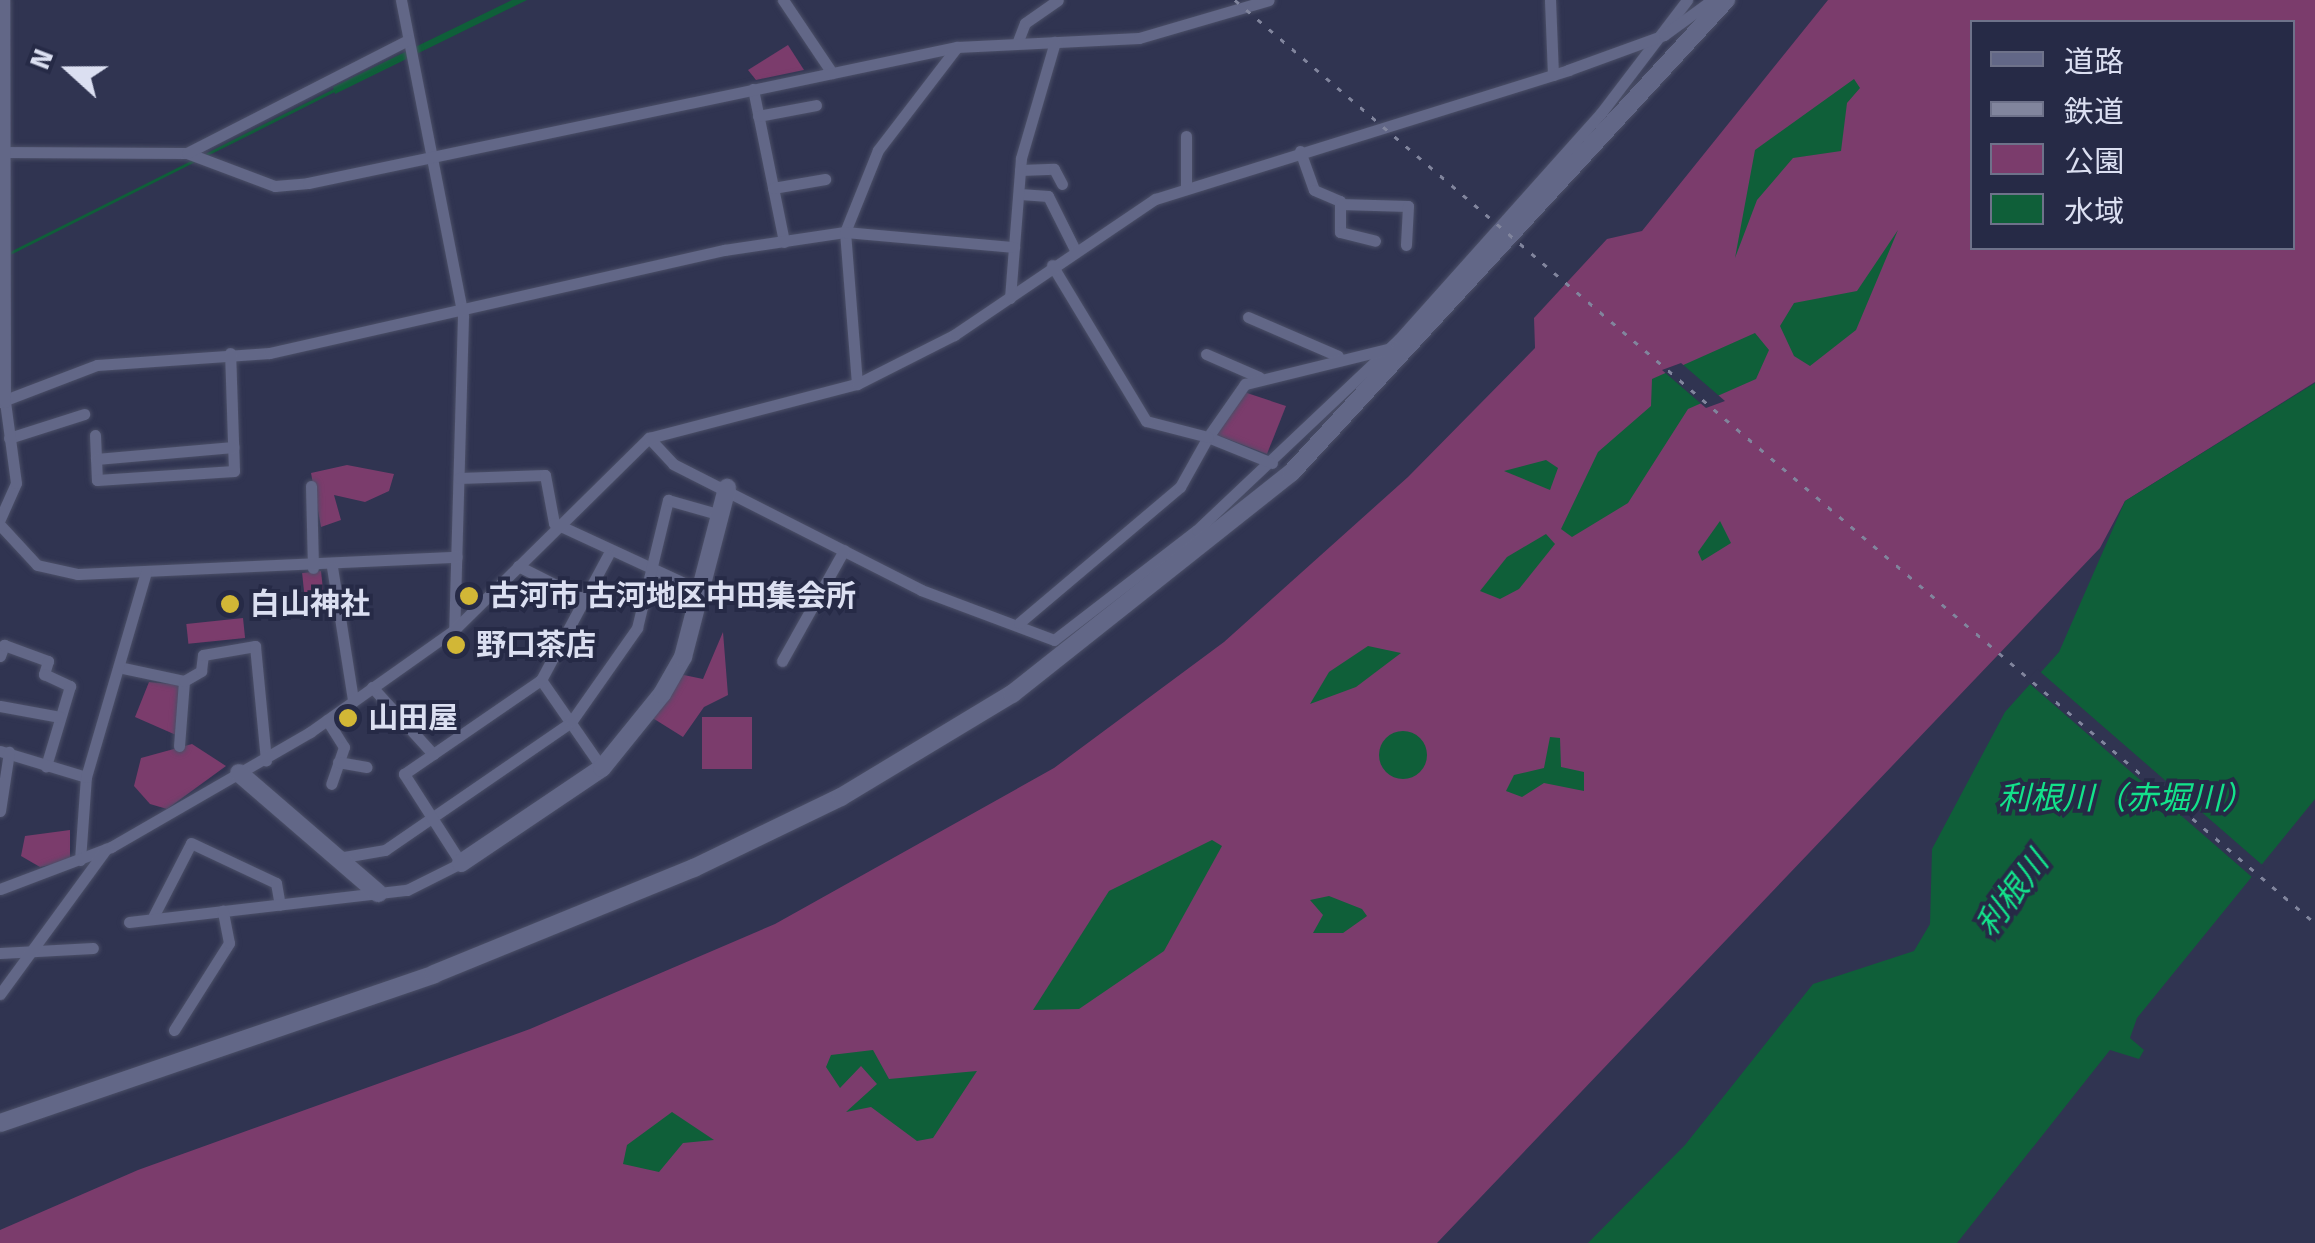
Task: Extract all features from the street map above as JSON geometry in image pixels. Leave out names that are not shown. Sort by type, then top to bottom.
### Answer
[{"type":"street","points":[[4,0],[3,402],[16,483],[0,522],[37,565],[146,572],[332,568],[457,557]]},
{"type":"street","points":[[400,0],[463,316],[454,630]]},
{"type":"street","points":[[783,0],[832,73]]},
{"type":"street","points":[[1018,40],[1025,23],[1058,0]]},
{"type":"street","points":[[1219,0],[1232,12]]},
{"type":"street","points":[[4,152],[187,153],[275,186],[956,47],[1018,40],[1139,38],[1268,0]]},
{"type":"street","points":[[1550,0],[1553,74]]},
{"type":"street","points":[[649,438],[673,464],[950,604],[1019,624],[1054,640],[1272,463],[1388,348],[1664,35],[1687,0]]},
{"type":"street","points":[[0,889],[106,849],[266,760],[327,720],[454,630],[518,566],[554,522],[649,438],[856,384],[1010,298],[1074,250],[1186,188],[1553,74],[1664,35],[1712,0]]},
{"type":"street","points":[[0,1123],[434,974],[694,868],[840,797],[1012,694],[1291,473],[1726,0]]},
{"type":"street","points":[[187,153],[408,40]]},
{"type":"street","points":[[1010,298],[1020,170],[1056,42]]},
{"type":"street","points":[[856,384],[846,232],[878,150],[956,47]]},
{"type":"street","points":[[752,88],[784,242]]},
{"type":"street","points":[[758,116],[816,106]]},
{"type":"street","points":[[1186,136],[1186,188]]},
{"type":"street","points":[[1300,152],[1314,190],[1333,191],[1340,204],[1340,232],[1375,241]]},
{"type":"street","points":[[1020,170],[1054,169],[1062,184]]},
{"type":"street","points":[[773,188],[825,179]]},
{"type":"street","points":[[1020,194],[1048,196],[1074,250]]},
{"type":"street","points":[[1340,204],[1408,206],[1406,245]]},
{"type":"street","points":[[3,402],[97,365],[230,354],[463,316],[784,242],[846,232],[1014,247]]},
{"type":"street","points":[[1052,265],[1146,420],[1272,463]]},
{"type":"street","points":[[1248,317],[1338,356]]},
{"type":"street","points":[[1019,624],[1180,487],[1208,438],[1260,376],[1388,348]]},
{"type":"street","points":[[95,435],[98,480],[234,470],[230,354]]},
{"type":"street","points":[[1206,354],[1260,376]]},
{"type":"street","points":[[8,438],[84,414]]},
{"type":"street","points":[[96,459],[233,447]]},
{"type":"street","points":[[459,478],[545,476],[554,522],[608,554],[703,592]]},
{"type":"street","points":[[312,486],[313,568]]},
{"type":"street","points":[[129,922],[423,886],[602,768],[684,657],[727,488]]},
{"type":"street","points":[[338,858],[386,850],[571,722],[638,628],[668,500],[721,515]]},
{"type":"street","points":[[782,660],[844,550]]},
{"type":"street","points":[[461,863],[404,774],[542,680],[588,601],[608,554]]},
{"type":"street","points":[[518,566],[588,601]]},
{"type":"street","points":[[332,568],[353,700]]},
{"type":"street","points":[[80,860],[86,777],[123,668],[146,572]]},
{"type":"street","points":[[0,656],[4,645],[48,661],[44,674],[70,686],[46,766]]},
{"type":"street","points":[[123,668],[184,681],[201,671],[203,655],[255,646],[266,760]]},
{"type":"street","points":[[542,680],[602,768]]},
{"type":"street","points":[[179,746],[184,681]]},
{"type":"street","points":[[372,687],[434,754]]},
{"type":"street","points":[[0,706],[60,718]]},
{"type":"street","points":[[327,720],[344,747],[331,784]]},
{"type":"street","points":[[0,810],[5,752],[86,777]]},
{"type":"street","points":[[338,762],[367,767]]},
{"type":"street","points":[[238,773],[378,894]]},
{"type":"street","points":[[152,919],[190,843],[276,883],[280,906]]},
{"type":"street","points":[[0,994],[26,952],[106,849]]},
{"type":"street","points":[[174,1030],[229,943],[224,912]]},
{"type":"street","points":[[0,953],[93,948]]},
{"type":"green space","points":[[1828,0],[2315,0],[2315,382],[2125,501],[2100,548],[1437,1243],[0,1243],[0,1230],[138,1170],[530,1029],[775,924],[1054,768],[1224,642],[1408,477],[1535,348],[1534,318],[1607,239],[1642,231]]},
{"type":"green space","points":[[788,45],[804,70],[756,80],[748,70]]},
{"type":"green space","points":[[1244,392],[1286,406],[1267,454],[1217,435]]},
{"type":"green space","points":[[347,465],[394,474],[389,491],[365,502],[334,495],[341,520],[321,527],[311,473]]},
{"type":"green space","points":[[321,571],[325,609],[306,611],[302,573]]},
{"type":"green space","points":[[243,618],[245,638],[188,644],[186,624]]},
{"type":"green space","points":[[723,632],[728,695],[704,707],[683,737],[651,717],[679,674],[703,679]]},
{"type":"green space","points":[[149,682],[181,685],[176,735],[135,717]]},
{"type":"green space","points":[[702,717],[752,717],[752,769],[702,769]]},
{"type":"green space","points":[[192,744],[226,766],[167,809],[150,804],[134,786],[141,758]]},
{"type":"green space","points":[[70,830],[70,861],[40,867],[21,856],[25,836]]},
{"type":"water","points":[[512,0],[527,0],[335,94],[333,87]]},
{"type":"water","points":[[1854,79],[1860,88],[1847,103],[1841,151],[1793,158],[1757,200],[1735,258],[1755,150]]},
{"type":"water","points":[[1898,230],[1856,330],[1810,366],[1794,356],[1780,326],[1794,303],[1857,291]]},
{"type":"water","points":[[1755,333],[1769,350],[1756,379],[1688,409],[1628,503],[1572,537],[1561,529],[1598,452],[1651,406],[1652,379]]},
{"type":"water","name":"利根川（赤堀川）","points":[[2315,383],[2315,799],[2137,1018],[2130,1038],[2144,1050],[2139,1059],[2110,1050],[1957,1243],[1588,1243],[1685,1145],[1813,984],[1914,951],[1930,924],[1932,849],[2005,712],[2059,652],[2125,501]]},
{"type":"water","points":[[1546,460],[1558,468],[1550,490],[1504,471]]},
{"type":"water","points":[[1720,521],[1731,543],[1702,561],[1698,552]]},
{"type":"water","points":[[1546,534],[1555,544],[1519,589],[1500,599],[1480,591],[1507,557]]},
{"type":"water","points":[[1368,646],[1401,653],[1356,687],[1310,704],[1329,672]]},
{"type":"water","points":[[1403,731],[1420,738],[1427,755],[1420,772],[1403,779],[1386,772],[1379,755],[1386,738]]},
{"type":"water","points":[[1550,737],[1560,738],[1561,767],[1584,772],[1584,791],[1544,783],[1522,797],[1506,791],[1514,775],[1544,768]]},
{"type":"water","points":[[1212,840],[1222,846],[1164,951],[1079,1009],[1033,1010],[1109,891]]},
{"type":"water","points":[[1329,896],[1362,909],[1367,916],[1343,933],[1313,933],[1323,915],[1310,900]]},
{"type":"water","points":[[873,1050],[889,1079],[977,1071],[933,1138],[917,1141],[871,1107],[846,1112],[877,1084],[861,1066],[840,1088],[826,1067],[831,1055]]},
{"type":"water","points":[[672,1112],[714,1140],[683,1143],[659,1172],[623,1164],[627,1145]]},
{"type":"pier","points":[[1681,363],[1725,401],[1706,408],[1662,370]]},
{"type":"pier","points":[[2037,669],[2265,867],[2254,879],[2027,681]]},
{"type":"waterway","points":[[207,154],[334,90]]},
{"type":"waterway","points":[[10,253],[195,160]]},
{"type":"railway","points":[[1235,0],[2315,923]]},
{"type":"place","name":"古河市 古河地区中田集会所","points":[[469,596]]},
{"type":"place","name":"白山神社","points":[[230,604]]},
{"type":"place","name":"野口茶店","points":[[456,645]]},
{"type":"place","name":"山田屋","points":[[348,718]]},
{"type":"water label","name":"利根川","points":[[2012,894]]}]
